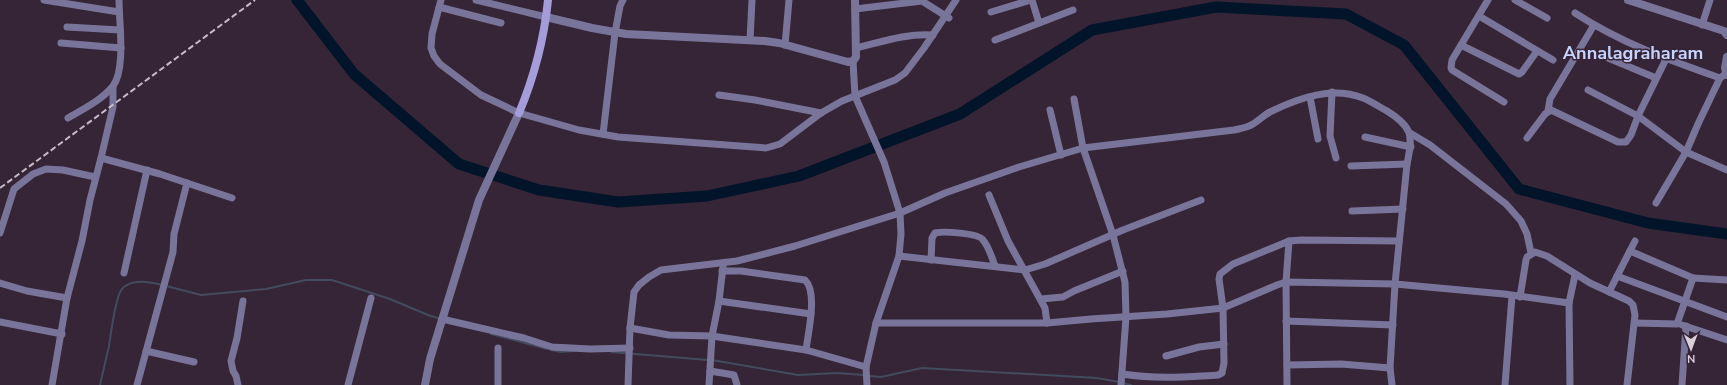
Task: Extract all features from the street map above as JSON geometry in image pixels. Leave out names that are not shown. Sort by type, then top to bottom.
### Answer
[{"type":"main road","points":[[519,113],[539,56],[548,0]]},
{"type":"street","points":[[44,0],[119,12]]},
{"type":"street","points":[[68,118],[96,101],[112,87],[118,78],[120,48],[119,0]]},
{"type":"street","points":[[476,0],[615,33],[644,36],[750,40],[785,45],[848,62],[853,61]]},
{"type":"street","points":[[603,134],[615,33],[620,6],[623,0]]},
{"type":"street","points":[[750,40],[752,0]]},
{"type":"street","points":[[785,45],[789,0]]},
{"type":"street","points":[[855,0],[856,57],[853,61],[856,96],[895,195],[900,213],[901,234],[899,256],[876,323],[866,369],[867,385]]},
{"type":"street","points":[[501,24],[440,4],[432,34],[431,48],[434,56],[440,64],[481,95],[519,113],[579,130],[618,137],[766,148],[780,144],[821,113],[842,101],[895,80],[905,73],[947,17],[956,0]]},
{"type":"street","points":[[992,12],[1031,0],[1039,23]]},
{"type":"street","points":[[1488,0],[1452,60],[1450,68],[1504,102]]},
{"type":"street","points":[[1515,0],[1547,18]]},
{"type":"street","points":[[1628,0],[1724,32],[1727,35]]},
{"type":"street","points":[[1702,25],[1710,0]]},
{"type":"street","points":[[855,9],[922,1],[947,17]]},
{"type":"street","points":[[995,40],[1073,10]]},
{"type":"street","points":[[1575,13],[1612,36],[1666,59],[1724,75]]},
{"type":"street","points":[[1478,16],[1553,60]]},
{"type":"street","points":[[1527,138],[1548,110],[1550,98],[1594,25]]},
{"type":"street","points":[[67,27],[120,30]]},
{"type":"street","points":[[856,48],[918,34],[933,36]]},
{"type":"street","points":[[61,43],[120,48]]},
{"type":"street","points":[[1461,45],[1519,74],[1537,51]]},
{"type":"street","points":[[1608,58],[1656,78]]},
{"type":"street","points":[[1656,203],[1686,152],[1698,124],[1724,75],[1727,58]]},
{"type":"street","points":[[1548,110],[1554,111],[1622,143],[1628,140],[1666,59]]},
{"type":"street","points":[[52,385],[67,298],[82,241],[95,177],[102,158],[113,107],[112,87]]},
{"type":"street","points":[[1588,90],[1638,116],[1686,152],[1727,170]]},
{"type":"street","points":[[1332,92],[1330,136],[1336,158]]},
{"type":"street","points":[[628,385],[630,328],[634,292],[639,285],[661,270],[737,261],[795,246],[900,213],[946,193],[1019,166],[1084,148],[1234,130],[1249,126],[1270,112],[1302,99],[1332,92],[1362,98],[1388,112],[1404,125],[1410,133],[1430,145],[1506,204],[1521,221],[1527,234],[1531,253],[1526,260],[1516,296],[1505,385]]},
{"type":"street","points":[[719,95],[755,100],[821,113]]},
{"type":"street","points":[[1310,97],[1318,139]]},
{"type":"street","points":[[1074,100],[1084,148],[1113,235],[1125,282],[1126,317],[1122,379],[1218,375],[1224,368],[1223,308],[1219,279],[1223,270],[1233,264],[1289,241],[1399,241]]},
{"type":"street","points":[[1050,110],[1061,155]]},
{"type":"street","points":[[425,385],[430,358],[479,200],[519,113]]},
{"type":"street","points":[[1392,385],[1390,368],[1395,284],[1407,164],[1411,147],[1410,133]]},
{"type":"street","points":[[1365,137],[1411,147]]},
{"type":"street","points":[[102,158],[148,170],[232,198]]},
{"type":"street","points":[[1351,166],[1407,164]]},
{"type":"street","points":[[0,233],[14,189],[33,174],[46,169],[63,170],[95,177]]},
{"type":"street","points":[[124,274],[148,170]]},
{"type":"street","points":[[137,385],[174,252],[174,234],[187,183]]},
{"type":"street","points":[[989,195],[1008,241],[1041,299],[1045,308],[1047,323]]},
{"type":"street","points":[[899,256],[1025,270],[1045,264],[1201,200]]},
{"type":"street","points":[[1352,211],[1403,209]]},
{"type":"street","points":[[930,260],[932,238],[935,233],[973,235],[984,240],[995,266]]},
{"type":"street","points":[[1609,292],[1635,240]]},
{"type":"street","points":[[1287,385],[1286,282],[1289,241]]},
{"type":"street","points":[[1630,251],[1693,278],[1727,280]]},
{"type":"street","points":[[1531,253],[1541,253],[1548,256],[1575,275],[1633,304],[1634,323],[1627,385]]},
{"type":"street","points":[[709,385],[712,336],[719,302],[724,262]]},
{"type":"street","points":[[722,271],[741,271],[805,280],[810,287],[811,314],[806,350]]},
{"type":"street","points":[[1041,299],[1063,297],[1123,271]]},
{"type":"street","points":[[1570,385],[1569,303],[1575,275]]},
{"type":"street","points":[[1617,276],[1727,317]]},
{"type":"street","points":[[1677,324],[1693,278]]},
{"type":"street","points":[[876,323],[1047,323],[1167,314],[1223,308],[1286,282],[1395,284],[1516,296],[1569,303]]},
{"type":"street","points":[[0,283],[27,291],[67,298]]},
{"type":"street","points":[[348,385],[371,298]]},
{"type":"street","points":[[238,385],[231,361],[237,338],[243,302]]},
{"type":"street","points":[[719,302],[811,314]]},
{"type":"street","points":[[443,315],[552,347],[590,349],[630,347]]},
{"type":"street","points":[[1286,321],[1393,325]]},
{"type":"street","points":[[0,322],[62,334]]},
{"type":"street","points":[[1634,323],[1677,324],[1727,340]]},
{"type":"street","points":[[1682,385],[1686,326]]},
{"type":"street","points":[[630,328],[669,334],[712,336],[806,350],[866,369]]},
{"type":"street","points":[[1166,356],[1199,347],[1224,344]]},
{"type":"street","points":[[498,348],[498,385]]},
{"type":"street","points":[[146,351],[194,362]]},
{"type":"street","points":[[1287,365],[1341,364],[1390,368]]},
{"type":"street","points":[[710,369],[734,374],[737,385]]},
{"type":"waterway","points":[[297,0],[354,74],[459,164],[539,190],[618,202],[707,196],[799,176],[960,114],[1092,30],[1216,7],[1346,14],[1404,45],[1519,189],[1648,223],[1727,234]]},
{"type":"waterway","points":[[166,286],[201,295],[266,289],[306,280],[332,280],[390,299],[441,319]]},
{"type":"waterway","points":[[100,385],[109,346],[115,307],[122,289],[130,283],[135,282],[146,282],[162,285]]},
{"type":"waterway","points":[[491,334],[547,349]]},
{"type":"waterway","points":[[551,350],[561,352],[574,351]]},
{"type":"waterway","points":[[611,352],[708,360]]},
{"type":"waterway","points":[[712,360],[798,375],[837,373],[864,375]]},
{"type":"waterway","points":[[869,376],[881,377],[922,368],[1097,378],[1119,382]]},
{"type":"waterway","points":[[1123,383],[1131,385]]},
{"type":"railway","points":[[0,188],[255,0]]},
{"type":"district","name":"Annalagraharam","points":[[1633,53]]}]
